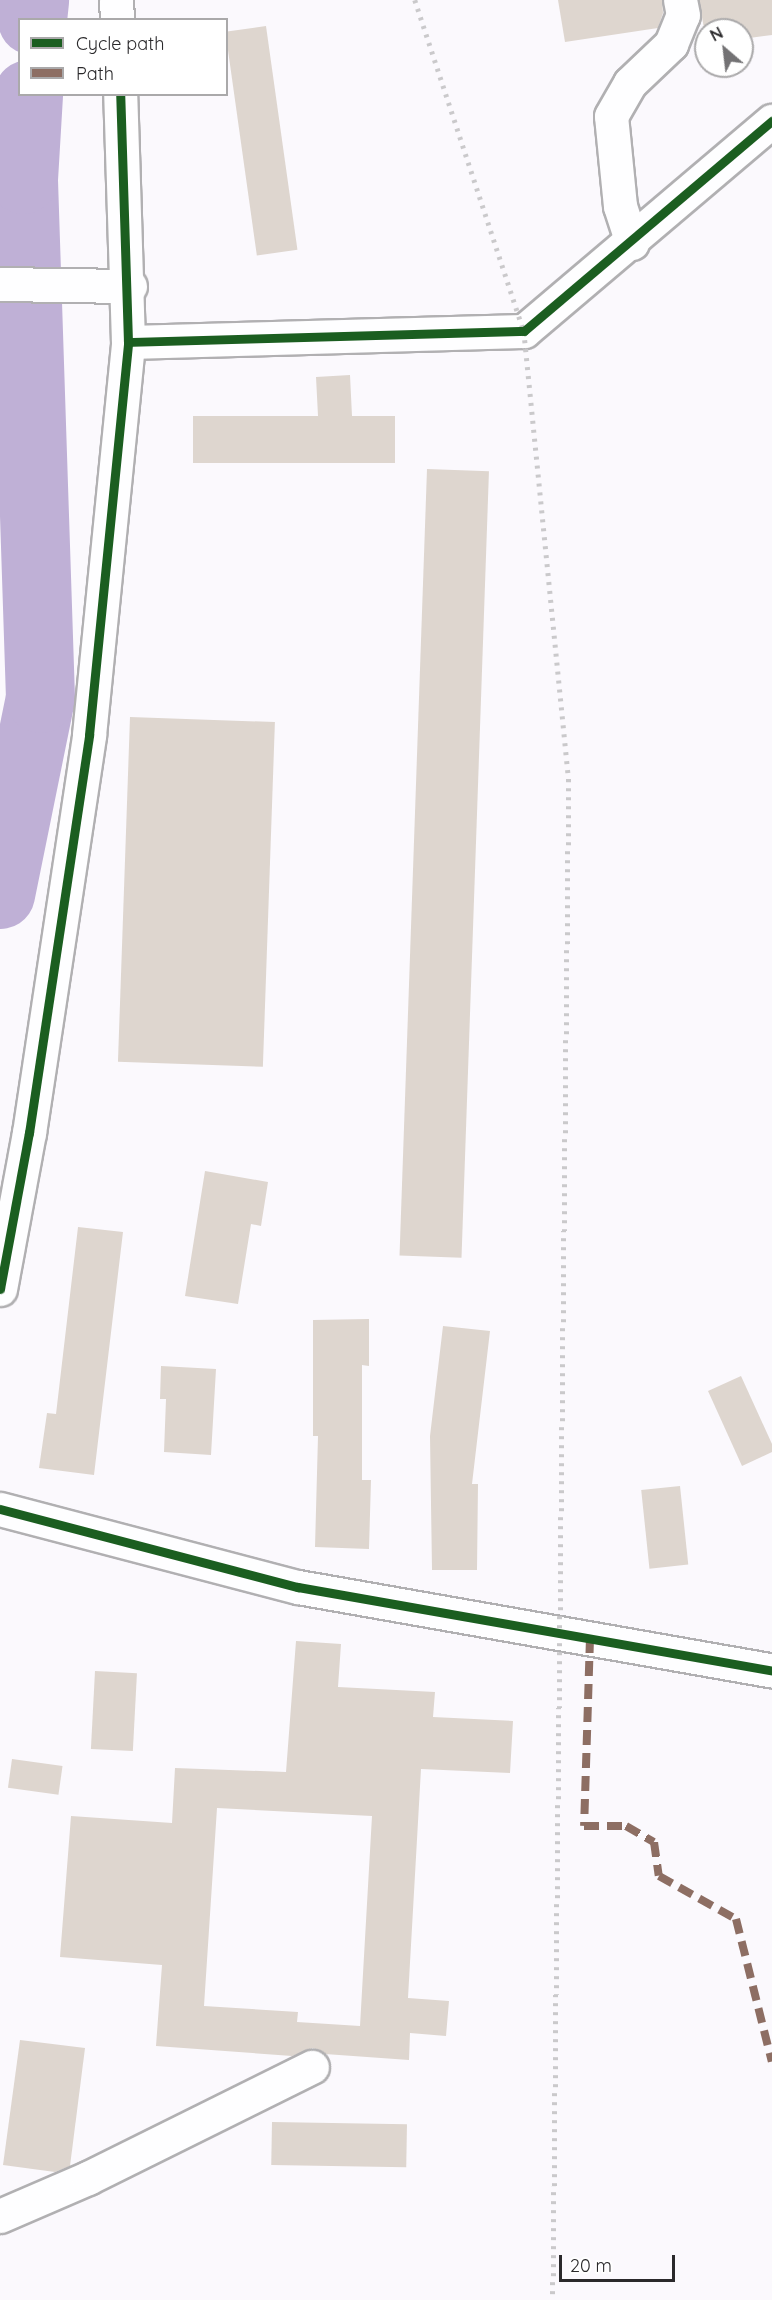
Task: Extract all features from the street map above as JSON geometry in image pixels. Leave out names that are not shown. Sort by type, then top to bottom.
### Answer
[{"type":"street","points":[[116,0],[117,18]]},
{"type":"street","points":[[632,243],[618,195],[611,116],[630,83],[671,44],[683,15],[680,0]]},
{"type":"street","points":[[0,1289],[29,1133],[89,735],[128,342],[130,286],[120,96]]},
{"type":"street","points":[[128,342],[524,331],[632,243],[772,121]]},
{"type":"street","points":[[0,284],[70,287],[130,286]]},
{"type":"street","points":[[0,1509],[298,1587],[772,1671]]},
{"type":"street","points":[[0,2216],[88,2178],[312,2067]]},
{"type":"building","points":[[558,0],[662,0],[663,13],[658,28],[565,42]]},
{"type":"building","points":[[699,0],[772,0],[772,35],[754,37],[754,18],[702,18]]},
{"type":"building","points":[[266,26],[297,250],[257,256],[228,50],[228,31]]},
{"type":"building","points":[[350,375],[352,416],[395,416],[395,463],[193,463],[193,416],[318,416],[316,377]]},
{"type":"building","points":[[427,469],[489,471],[461,1258],[400,1256]]},
{"type":"building","points":[[130,717],[275,722],[263,1067],[118,1062]]},
{"type":"building","points":[[205,1171],[268,1182],[261,1226],[251,1224],[238,1304],[185,1296]]},
{"type":"building","points":[[78,1227],[123,1232],[94,1475],[39,1468],[47,1413],[56,1414]]},
{"type":"building","points":[[369,1319],[369,1366],[362,1365],[362,1480],[371,1480],[369,1549],[315,1547],[318,1436],[313,1436],[313,1320]]},
{"type":"building","points":[[443,1326],[490,1331],[472,1484],[478,1484],[477,1570],[432,1570],[430,1436]]},
{"type":"building","points":[[161,1366],[216,1369],[211,1455],[164,1452],[166,1399],[160,1399]]},
{"type":"building","points":[[741,1376],[772,1444],[772,1452],[742,1466],[708,1391]]},
{"type":"building","points":[[680,1486],[688,1565],[649,1569],[641,1490]]},
{"type":"building","points":[[296,1641],[341,1644],[338,1687],[435,1692],[433,1717],[513,1721],[510,1773],[421,1769],[408,1998],[449,2001],[446,2036],[410,2033],[409,2060],[325,2054],[313,2048],[292,2056],[156,2046],[162,1965],[60,1957],[71,1816],[172,1823],[175,1768],[286,1772]],"holes":[[[217,1808],[372,1816],[360,2026],[297,2022],[298,2012],[204,2006]]]},
{"type":"building","points":[[95,1671],[137,1673],[133,1751],[91,1749]]},
{"type":"building","points":[[12,1759],[63,1766],[58,1795],[8,1788]]},
{"type":"building","points":[[20,2040],[85,2048],[70,2166],[55,2172],[3,2165]]},
{"type":"building","points":[[272,2122],[407,2124],[406,2167],[271,2165]]},
{"type":"waterway","points":[[32,18],[34,0]]},
{"type":"waterway","points":[[0,894],[40,698],[23,179],[28,96]]},
{"type":"railway","points":[[415,0],[524,331],[569,779],[553,2300]]},
{"type":"marked path","points":[[590,1638],[584,1826],[626,1826],[654,1842],[659,1876],[736,1919],[772,2062]]},
{"type":"cycle path","points":[[0,1289],[29,1133],[89,735],[128,342],[120,96]]},
{"type":"cycle path","points":[[128,342],[524,331],[772,121]]},
{"type":"cycle path","points":[[0,1509],[298,1587],[772,1671]]}]
